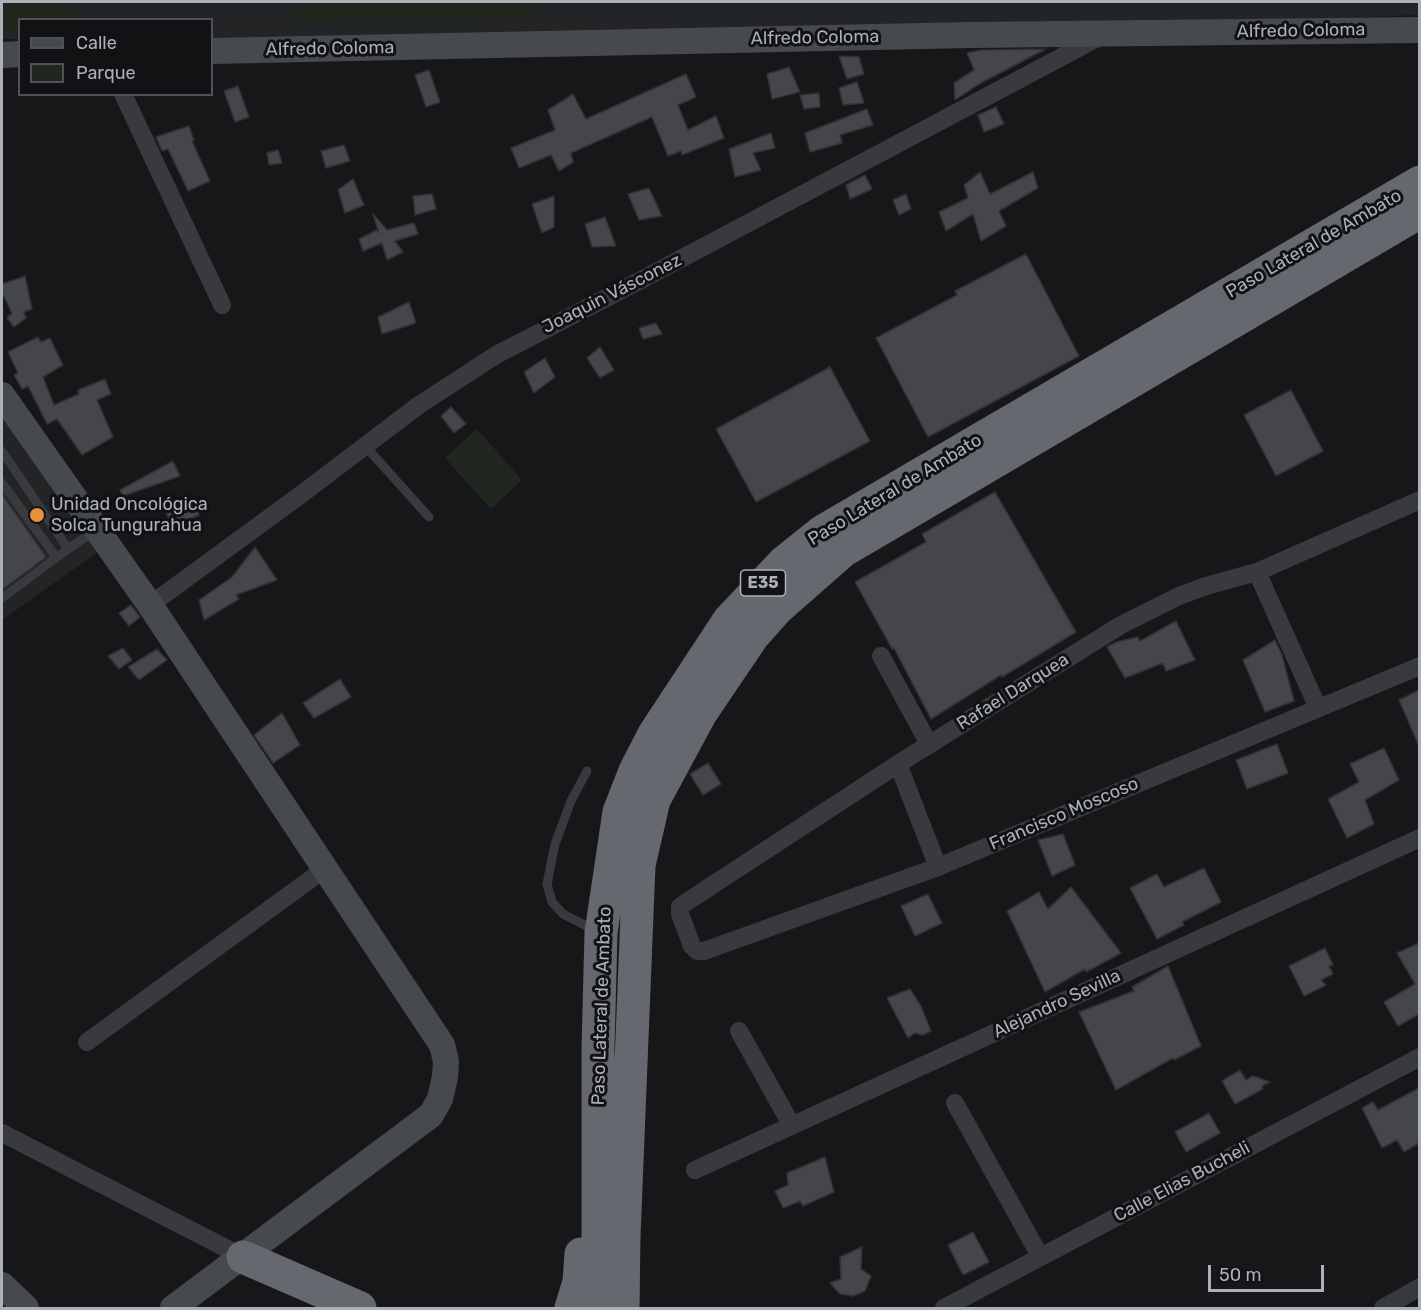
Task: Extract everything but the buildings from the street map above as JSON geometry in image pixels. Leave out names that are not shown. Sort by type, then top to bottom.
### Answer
[{"type":"highway","name":"Paso Lateral de Ambato","points":[[623,1308],[639,865],[654,800],[701,713],[753,636],[778,609],[843,551],[1095,402],[1224,312],[1419,182]]},
{"type":"highway","name":"Paso Lateral de Ambato","points":[[598,1308],[598,1048],[601,933],[619,812],[635,771],[654,734],[729,620],[775,571],[822,531],[1224,312],[1419,212]]},
{"type":"highway","points":[[571,1308],[579,1282],[598,1048]]},
{"type":"highway","points":[[624,1236],[631,1308]]},
{"type":"highway","points":[[243,1257],[360,1308]]},
{"type":"street","name":"Alfredo Coloma","points":[[213,51],[1106,33],[1419,30]]},
{"type":"street","name":"Joaquin Vásconez","points":[[150,604],[366,447],[419,405],[496,355],[1106,33]]},
{"type":"street","points":[[2,55],[18,54]]},
{"type":"street","points":[[124,96],[222,305]]},
{"type":"street","points":[[2,395],[150,604],[442,1045],[446,1061],[440,1099],[431,1115],[173,1308]]},
{"type":"street","name":"Rafael Darquea","points":[[704,951],[697,951],[692,946],[680,914],[680,907],[929,744],[1121,625],[1179,596],[1257,572],[1419,500]]},
{"type":"street","points":[[1257,572],[1318,708]]},
{"type":"street","points":[[881,656],[929,744]]},
{"type":"street","name":"Francisco Moscoso","points":[[704,951],[938,867],[1419,666]]},
{"type":"street","points":[[898,764],[938,867]]},
{"type":"street","name":"Alejandro Sevilla","points":[[695,1170],[1419,838]]},
{"type":"street","points":[[87,1042],[326,868]]},
{"type":"street","points":[[739,1031],[792,1126]]},
{"type":"street","name":"Calle Elias Bucheli","points":[[944,1308],[1419,1057]]},
{"type":"street","points":[[955,1103],[1040,1257]]},
{"type":"street","points":[[2,1133],[243,1257]]},
{"type":"street","points":[[2,1285],[26,1308]]},
{"type":"street","points":[[1383,1308],[1419,1287]]},
{"type":"lane","points":[[366,447],[429,517]]},
{"type":"lane","points":[[2,451],[68,549]]},
{"type":"lane","points":[[2,483],[56,557]]},
{"type":"lane","points":[[2,598],[98,529]]},
{"type":"lane","points":[[587,771],[571,801],[555,844],[547,884],[552,902],[563,914],[601,933]]},
{"type":"shaded area","points":[[2,2],[1419,2],[1420,15],[213,39],[213,18],[18,18],[18,39],[2,39]]},
{"type":"shaded area","name":"Unidad Oncológica Solca Tungurahua","points":[[2,413],[98,552],[2,620]]},
{"type":"green space","points":[[2,2],[78,2],[78,18],[18,18],[18,31],[2,31]]},
{"type":"green space","points":[[290,2],[531,2],[532,17],[291,21]]},
{"type":"green space","points":[[477,429],[522,480],[491,509],[445,458]]},
{"type":"place","name":"Unidad Oncológica Solca Tungurahua","points":[[37,515]]}]
